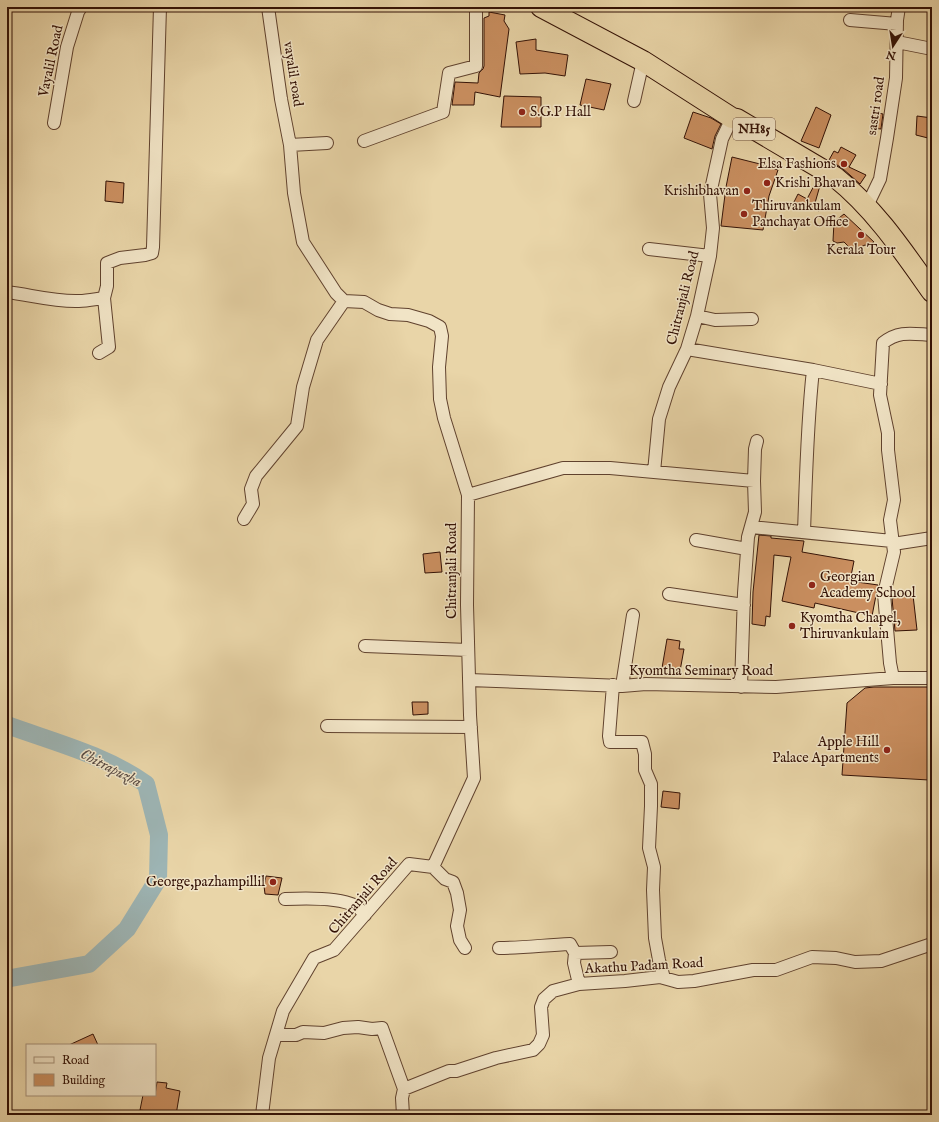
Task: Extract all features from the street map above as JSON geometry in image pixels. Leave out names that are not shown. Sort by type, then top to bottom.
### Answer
[{"type":"highway","name":"NH85","points":[[541,7],[566,22],[643,61],[732,118],[749,126],[835,176],[868,206],[932,292]]},
{"type":"street","name":"Vayalil Road","points":[[54,122],[67,47],[81,7]]},
{"type":"street","points":[[99,353],[109,347],[104,298],[107,286],[107,263],[120,258],[152,253],[160,7]]},
{"type":"street","name":"vayalil road","points":[[268,7],[281,99],[290,145],[294,193],[303,242],[336,293],[344,301]]},
{"type":"street","points":[[364,141],[443,112],[449,73],[476,66],[476,7]]},
{"type":"street","name":"sastri road","points":[[868,206],[880,179],[888,138],[896,78],[897,24],[899,7]]},
{"type":"street","points":[[850,20],[897,24]]},
{"type":"street","points":[[897,42],[932,49]]},
{"type":"street","points":[[634,102],[643,61]]},
{"type":"street","name":"Chitranjali Road","points":[[654,472],[659,419],[669,387],[687,349],[697,316],[710,256],[713,228],[710,194],[722,139],[732,118]]},
{"type":"street","points":[[290,145],[327,143]]},
{"type":"street","points":[[649,249],[710,256]]},
{"type":"street","points":[[7,292],[50,299],[79,301],[104,298]]},
{"type":"street","points":[[244,519],[253,504],[251,489],[256,476],[297,426],[303,387],[317,340],[344,301]]},
{"type":"street","name":"Chitranjali Road","points":[[262,1115],[269,1058],[283,1012],[314,958],[334,950],[409,864],[433,867],[474,778],[467,605],[468,495],[444,418],[440,399],[439,367],[442,336],[440,328],[429,321],[408,314],[390,314],[378,310],[364,302],[344,301]]},
{"type":"street","points":[[697,316],[715,320],[752,319]]},
{"type":"street","points":[[893,678],[890,663],[884,594],[894,552],[890,520],[894,500],[888,450],[888,433],[880,395],[881,357],[883,343],[889,338],[911,333],[932,335]]},
{"type":"street","points":[[687,349],[813,370],[881,384]]},
{"type":"street","points":[[804,532],[809,402],[813,370]]},
{"type":"street","points":[[741,686],[747,549],[748,538],[755,512],[754,481],[755,450],[757,441]]},
{"type":"street","points":[[468,495],[563,468],[610,468],[754,481]]},
{"type":"street","points":[[751,527],[893,542],[932,538]]},
{"type":"street","points":[[696,540],[747,549]]},
{"type":"street","points":[[670,594],[744,605]]},
{"type":"street","points":[[633,615],[618,686],[610,742],[642,742],[645,754],[645,770],[651,784],[652,806],[649,848],[654,867],[653,890],[655,938],[658,960],[664,978]]},
{"type":"street","points":[[365,646],[468,650]]},
{"type":"street","name":"Kyomtha Seminary Road","points":[[469,680],[618,686],[646,684],[776,687],[893,678],[932,678]]},
{"type":"street","points":[[327,726],[471,727]]},
{"type":"street","points":[[433,867],[445,880],[453,882],[457,893],[460,910],[457,926],[460,940],[465,948]]},
{"type":"street","points":[[285,898],[314,898],[343,902],[355,905],[365,915]]},
{"type":"street","points":[[499,948],[524,948],[537,945],[570,944],[575,954],[574,963],[579,984]]},
{"type":"street","name":"Akathu Padam Road","points":[[404,1089],[449,1071],[456,1071],[496,1058],[533,1050],[539,1044],[543,1035],[541,1007],[544,999],[553,990],[579,984],[625,982],[660,977],[678,982],[694,981],[753,970],[776,970],[812,957],[836,958],[855,962],[881,961],[932,944]]},
{"type":"street","points":[[575,954],[611,952]]},
{"type":"street","points":[[276,1035],[296,1035],[303,1032],[324,1033],[343,1028],[358,1027],[372,1029],[382,1028],[404,1089],[402,1098],[403,1115]]},
{"type":"building","points":[[489,12],[505,15],[504,21],[509,29],[500,97],[475,92],[474,105],[452,105],[455,82],[478,83],[479,73],[484,66],[484,18],[489,16]]},
{"type":"building","points":[[536,39],[536,50],[568,55],[565,76],[545,73],[520,74],[516,42]]},
{"type":"building","points":[[586,79],[611,84],[604,110],[580,105]]},
{"type":"building","name":"S.G.P Hall","points":[[504,96],[541,97],[541,127],[501,127]]},
{"type":"building","points":[[816,107],[831,115],[819,148],[801,141]]},
{"type":"building","points":[[693,112],[711,118],[721,124],[715,136],[712,149],[684,138]]},
{"type":"building","points":[[873,112],[883,114],[881,129],[871,128]]},
{"type":"building","points":[[917,116],[932,118],[932,139],[916,135]]},
{"type":"building","points":[[841,147],[856,155],[849,167],[866,175],[860,184],[842,168],[829,160],[834,151],[838,153]]},
{"type":"building","points":[[732,157],[778,170],[769,196],[763,230],[721,226],[726,187]]},
{"type":"building","points":[[817,180],[821,182],[815,203],[821,205],[819,211],[794,202],[798,194],[807,199]]},
{"type":"building","points":[[106,181],[124,183],[123,203],[105,201]]},
{"type":"building","points":[[844,214],[874,242],[868,246],[865,245],[853,251],[844,242],[837,243],[833,241],[834,222]]},
{"type":"building","points":[[759,535],[771,536],[771,538],[804,541],[802,552],[854,561],[850,581],[878,585],[872,616],[815,603],[814,608],[782,601],[791,557],[774,555],[770,617],[766,616],[765,626],[752,624],[753,592]]},
{"type":"building","points":[[440,552],[442,572],[425,573],[423,554]]},
{"type":"building","points":[[913,595],[917,630],[895,631],[892,598]]},
{"type":"building","points":[[667,639],[680,641],[679,649],[684,649],[680,671],[662,668]]},
{"type":"building","name":"Apple Hill Palace Apartments","points":[[932,687],[932,726],[929,780],[842,775],[847,703],[865,688]]},
{"type":"building","points":[[412,702],[428,702],[428,714],[413,715]]},
{"type":"building","points":[[663,791],[680,793],[679,809],[661,807]]},
{"type":"building","name":"George,pazhampillil","points":[[266,876],[282,878],[278,895],[265,894],[264,886]]},
{"type":"building","points":[[93,1034],[98,1044],[71,1044]]},
{"type":"building","points":[[157,1082],[167,1083],[166,1088],[180,1091],[176,1115],[140,1110],[143,1096],[156,1096]]},
{"type":"waterway","name":"Chitrapuzha","points":[[7,725],[61,743],[96,757],[114,765],[146,784],[159,835],[158,879],[127,929],[89,964],[7,978]]},
{"type":"place","name":"S.G.P Hall","points":[[522,112]]},
{"type":"place","name":"Elsa Fashions","points":[[844,164]]},
{"type":"place","name":"Krishi Bhavan","points":[[767,183]]},
{"type":"place","name":"Krishibhavan","points":[[747,191]]},
{"type":"place","name":"Thiruvankulam Panchayat Office","points":[[744,214]]},
{"type":"place","name":"Kerala Tour","points":[[861,235]]},
{"type":"place","name":"Georgian Academy School","points":[[812,585]]},
{"type":"place","name":"Kyomtha Chapel, Thiruvankulam","points":[[792,626]]},
{"type":"place","name":"Apple Hill Palace Apartments","points":[[887,750]]},
{"type":"place","name":"George,pazhampillil","points":[[273,882]]}]
